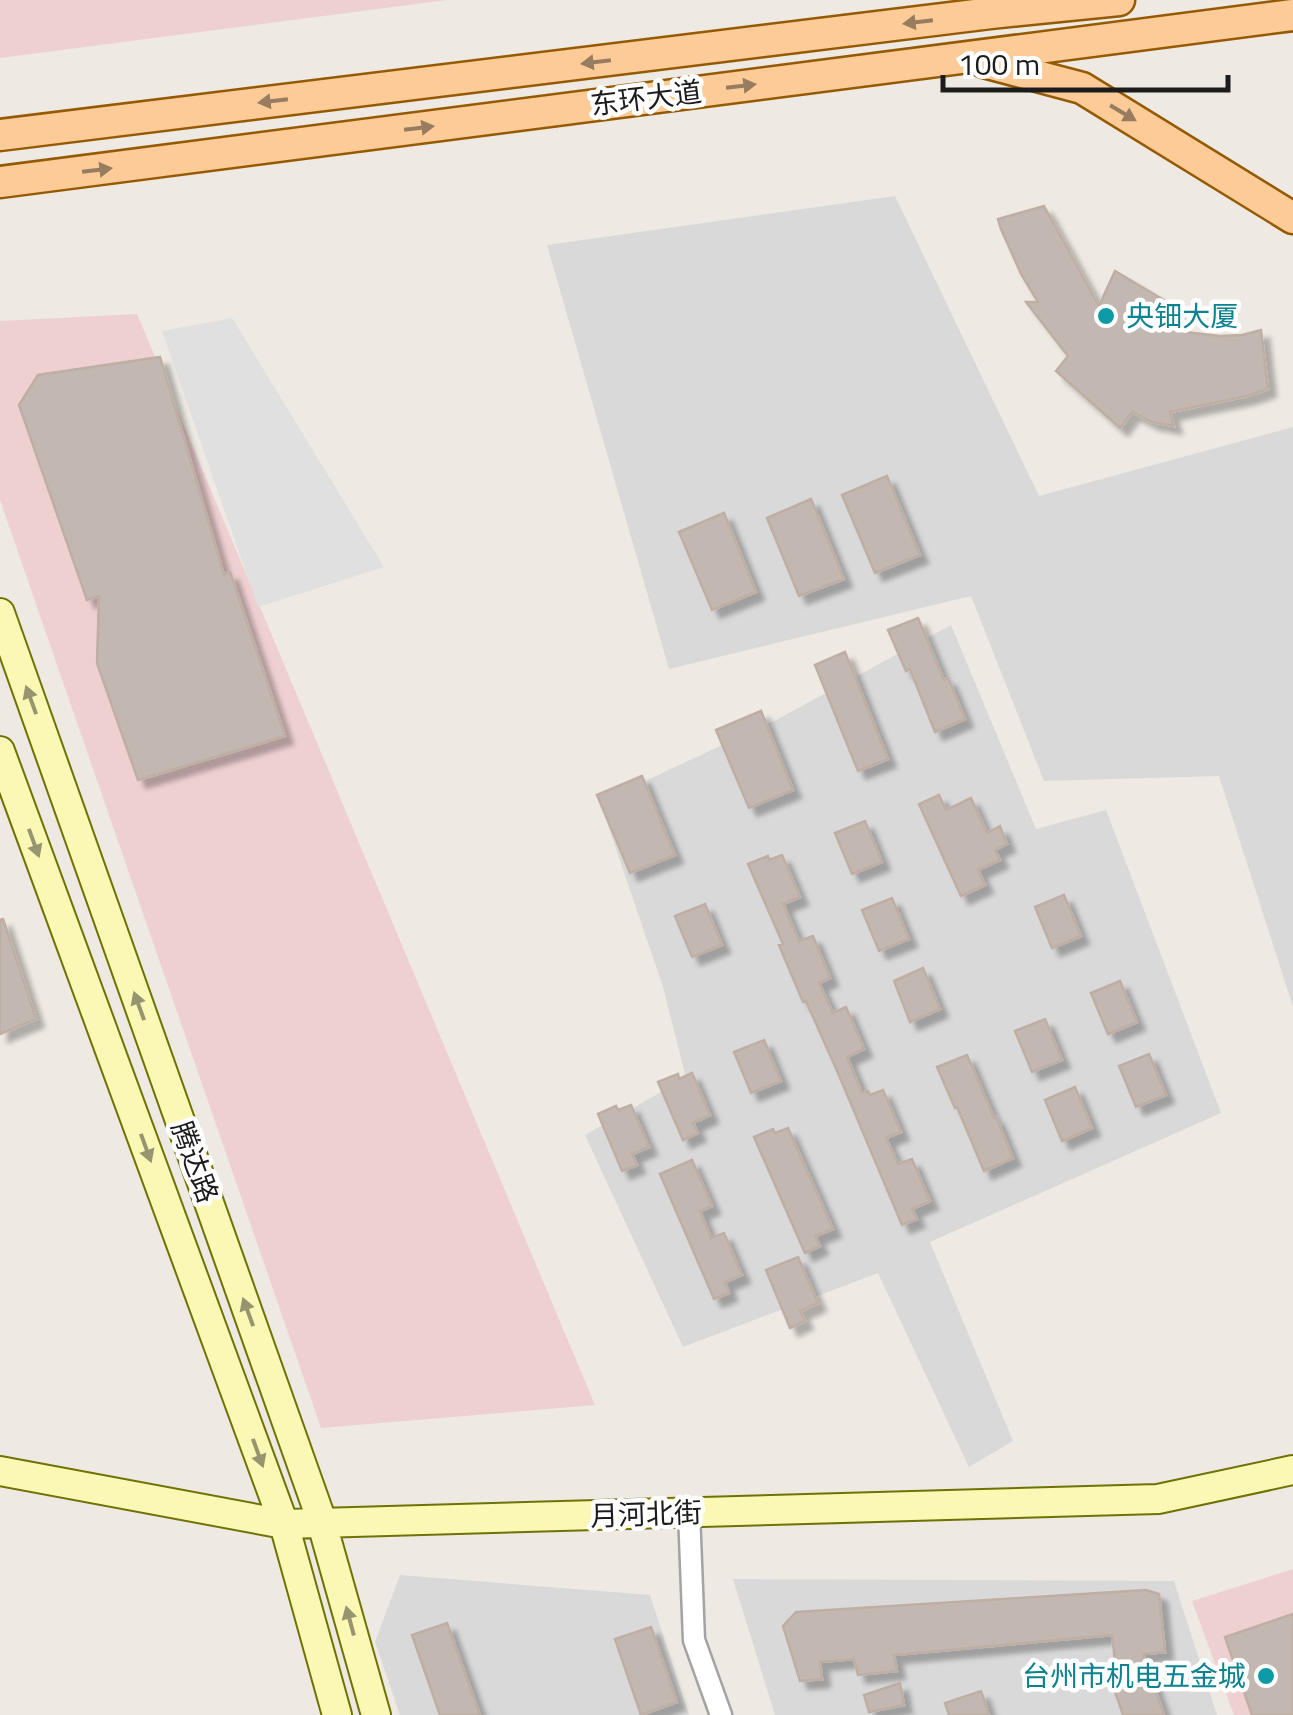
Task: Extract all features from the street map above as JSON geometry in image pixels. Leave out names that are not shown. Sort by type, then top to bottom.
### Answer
[{"type":"main road","name":"东环大道","points":[[0,135],[1004,7],[1119,0]]},
{"type":"main road","name":"东环大道","points":[[0,182],[1293,16]]},
{"type":"main road","points":[[966,57],[1082,88],[1293,218]]},
{"type":"main road","name":"腾达路","points":[[0,614],[322,1523],[376,1715]]},
{"type":"main road","name":"腾达路","points":[[0,752],[284,1524],[337,1715]]},
{"type":"main road","name":"月河北街","points":[[0,1471],[284,1524],[1158,1499],[1293,1470]]},
{"type":"street","points":[[689,1512],[694,1640],[720,1715]]},
{"type":"shaded area","points":[[0,0],[447,0],[0,58]]},
{"type":"shaded area","points":[[895,196],[1039,496],[1293,427],[1293,1007],[1219,776],[1044,781],[971,596],[669,669],[547,245]]},
{"type":"shaded area","points":[[137,314],[595,1405],[321,1428],[0,500],[0,321]]},
{"type":"shaded area","points":[[232,318],[384,567],[258,607],[162,331]]},
{"type":"shaded area","points":[[951,625],[1036,829],[1106,810],[1221,1113],[930,1242],[1013,1441],[969,1467],[878,1273],[683,1347],[585,1135],[686,1078],[663,987],[600,802],[778,719]]},
{"type":"shaded area","name":"台州市机电五金城","points":[[1293,1569],[1293,1715],[1234,1715],[1192,1601]]},
{"type":"shaded area","points":[[400,1575],[650,1595],[689,1715],[400,1715],[375,1642]]},
{"type":"shaded area","points":[[733,1579],[1174,1581],[1217,1715],[775,1715]]},
{"type":"building","name":"央钿大厦","points":[[1044,206],[1099,306],[1115,271],[1177,308],[1174,324],[1185,332],[1220,336],[1261,330],[1268,389],[1170,412],[1174,426],[1152,422],[1132,412],[1120,428],[1056,371],[1068,356],[1026,302],[1038,302],[1001,229],[998,219]]},
{"type":"building","points":[[160,357],[224,575],[230,572],[285,736],[138,780],[97,663],[99,596],[87,600],[19,405],[38,375]]},
{"type":"building","points":[[887,476],[920,555],[875,573],[842,495]]},
{"type":"building","points":[[811,499],[844,579],[799,596],[767,518]]},
{"type":"building","points":[[724,513],[756,592],[712,610],[679,532]]},
{"type":"building","points":[[918,618],[965,719],[935,732],[910,669],[906,671],[888,630]]},
{"type":"building","points":[[845,652],[888,759],[858,771],[815,665]]},
{"type":"building","points":[[761,711],[793,790],[749,808],[716,730]]},
{"type":"building","points":[[642,776],[675,855],[630,873],[597,795]]},
{"type":"building","points":[[939,795],[946,810],[971,798],[987,833],[1000,826],[1007,844],[995,850],[1000,860],[978,870],[985,885],[961,896],[919,804]]},
{"type":"building","points":[[865,821],[882,862],[852,874],[835,833]]},
{"type":"building","points":[[782,855],[800,897],[783,904],[799,941],[813,936],[830,978],[819,983],[833,1013],[846,1007],[864,1049],[847,1057],[862,1093],[868,1091],[870,1095],[883,1090],[901,1132],[886,1138],[898,1164],[912,1159],[930,1201],[912,1209],[917,1219],[902,1225],[838,1073],[806,1001],[803,1002],[748,864]]},
{"type":"building","points":[[1064,895],[1081,936],[1052,948],[1035,907]]},
{"type":"building","points":[[892,898],[909,939],[879,951],[862,910]]},
{"type":"building","points":[[705,904],[722,945],[692,957],[675,916]]},
{"type":"building","points":[[3,919],[36,1019],[0,1034],[0,920]]},
{"type":"building","points":[[923,968],[940,1009],[910,1022],[894,981]]},
{"type":"building","points":[[1120,981],[1137,1022],[1108,1034],[1091,993]]},
{"type":"building","points":[[1045,1019],[1062,1060],[1032,1072],[1015,1031]]},
{"type":"building","points":[[764,1040],[781,1081],[751,1093],[734,1052]]},
{"type":"building","points":[[1149,1054],[1166,1095],[1136,1107],[1119,1066]]},
{"type":"building","points":[[967,1055],[1013,1158],[984,1171],[937,1067]]},
{"type":"building","points":[[692,1073],[710,1115],[693,1123],[698,1133],[683,1140],[658,1082]]},
{"type":"building","points":[[1075,1087],[1092,1128],[1062,1141],[1045,1100]]},
{"type":"building","points":[[631,1105],[649,1147],[632,1154],[637,1165],[622,1171],[598,1114]]},
{"type":"building","points":[[788,1128],[833,1229],[815,1236],[820,1246],[805,1253],[754,1137]]},
{"type":"building","points":[[692,1160],[712,1206],[700,1211],[711,1238],[724,1233],[742,1275],[725,1282],[729,1293],[714,1299],[660,1174]]},
{"type":"building","points":[[798,1257],[818,1303],[800,1311],[805,1321],[790,1328],[766,1270]]},
{"type":"building","points":[[1146,1590],[1159,1594],[1165,1652],[1143,1654],[1164,1715],[1123,1715],[1108,1671],[1116,1669],[1112,1635],[894,1655],[897,1671],[858,1675],[854,1659],[820,1662],[822,1679],[800,1681],[783,1626],[796,1612]]},
{"type":"building","name":"台州市机电五金城","points":[[1293,1614],[1293,1715],[1252,1715],[1225,1637]]},
{"type":"building","points":[[447,1623],[480,1715],[440,1715],[412,1635]]},
{"type":"building","points":[[651,1627],[677,1702],[641,1715],[615,1639]]},
{"type":"building","points":[[900,1683],[904,1705],[869,1712],[864,1695]]},
{"type":"building","points":[[981,1691],[989,1715],[949,1715],[945,1703]]},
{"type":"place","name":"央钿大厦","points":[[1106,316]]},
{"type":"place","name":"台州市机电五金城","points":[[1266,1676]]}]
